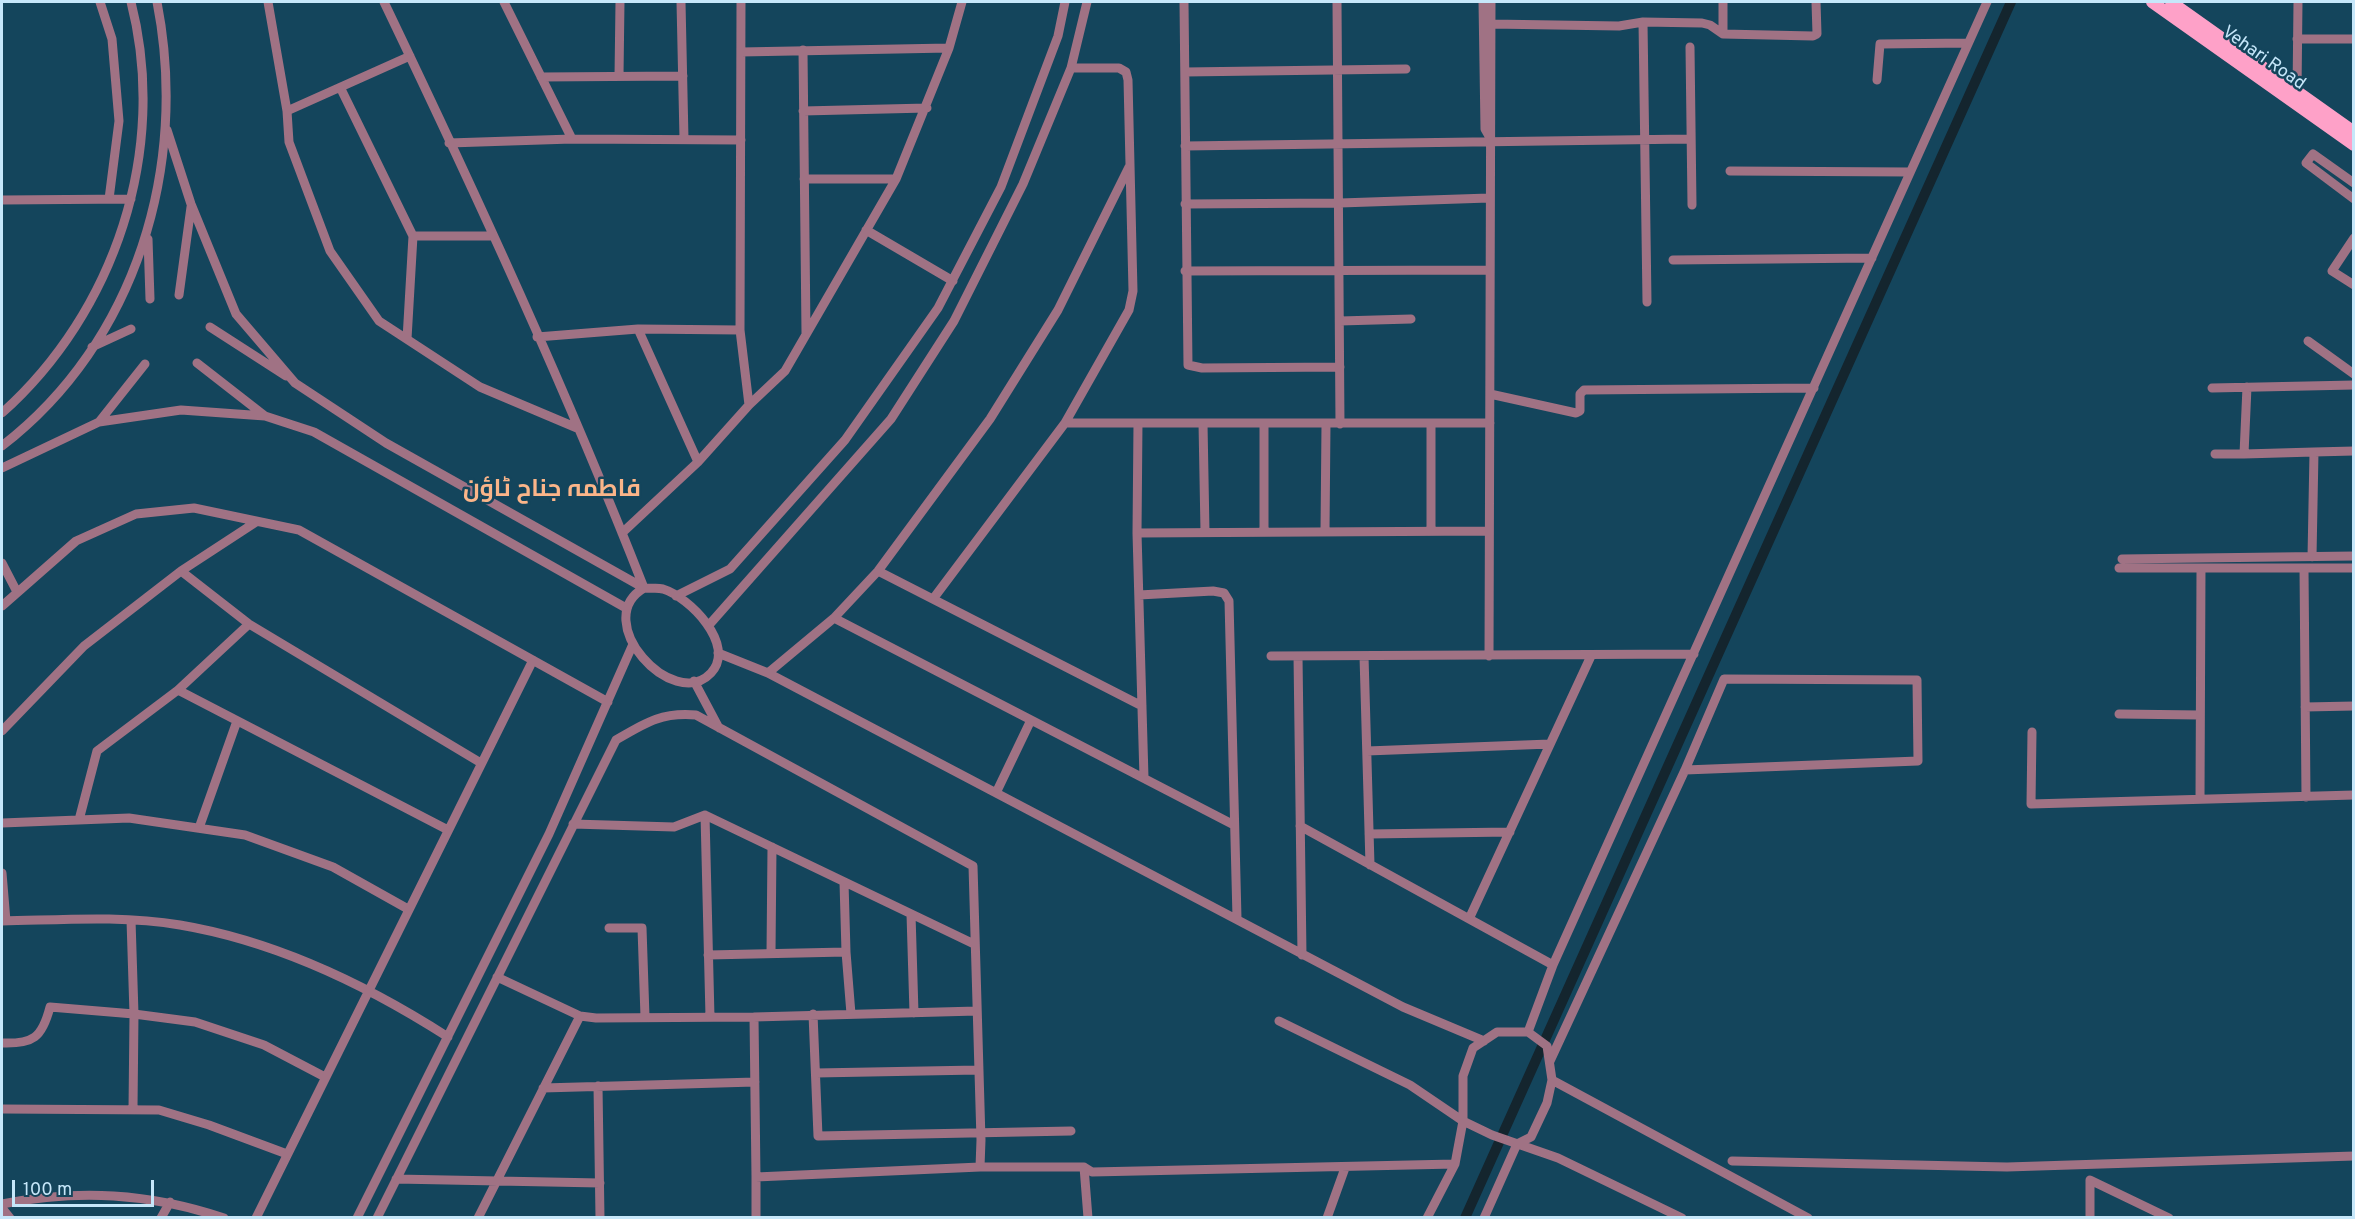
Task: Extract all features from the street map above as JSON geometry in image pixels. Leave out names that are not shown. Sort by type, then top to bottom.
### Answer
[{"type":"main road","name":"Vehari Road","points":[[2152,2],[2354,145]]},
{"type":"main road","name":"Vehari Road","points":[[2171,2],[2354,132]]},
{"type":"street","points":[[100,2],[112,39],[119,121],[109,199]]},
{"type":"street","points":[[2,413],[48,365],[82,317],[112,256],[131,199],[139,159],[143,109],[141,58],[131,2]]},
{"type":"street","points":[[2,446],[49,401],[92,347],[130,280],[148,231],[160,181],[167,130],[165,52],[157,2]]},
{"type":"street","points":[[268,2],[287,111],[289,142],[330,251],[379,321],[480,387],[577,428]]},
{"type":"street","points":[[384,2],[537,337],[644,588]]},
{"type":"street","points":[[504,2],[572,139]]},
{"type":"street","points":[[620,2],[620,76]]},
{"type":"street","points":[[681,2],[684,139]]},
{"type":"street","points":[[741,2],[740,330],[749,405]]},
{"type":"street","points":[[622,532],[698,462],[749,405],[785,371],[896,179],[927,108],[949,48],[962,2]]},
{"type":"street","points":[[676,596],[730,569],[844,440],[939,308],[1002,187],[1058,36],[1065,2]]},
{"type":"street","points":[[708,625],[891,419],[954,321],[1023,184],[1071,68],[1087,2]]},
{"type":"street","points":[[1184,2],[1185,271],[1188,364],[1202,368],[1340,367]]},
{"type":"street","points":[[1337,2],[1340,424]]},
{"type":"street","points":[[1483,2],[1485,129],[1489,139]]},
{"type":"street","points":[[1489,656],[1491,2]]},
{"type":"street","points":[[1722,34],[1723,2]]},
{"type":"street","points":[[1491,24],[1619,26],[1644,22],[1702,23],[1710,25],[1722,34],[1817,34],[1816,2]]},
{"type":"street","points":[[1528,1032],[1554,965],[1987,2]]},
{"type":"street","points":[[2297,92],[2298,2]]},
{"type":"street","points":[[1644,22],[1647,302]]},
{"type":"street","points":[[2297,39],[2354,39]]},
{"type":"street","points":[[1877,80],[1880,44],[1968,43]]},
{"type":"street","points":[[1689,47],[1692,205]]},
{"type":"street","points":[[741,52],[949,48]]},
{"type":"street","points":[[803,50],[806,335]]},
{"type":"street","points":[[287,111],[410,56]]},
{"type":"street","points":[[933,599],[1065,423],[1129,310],[1133,291],[1128,80],[1126,72],[1119,68],[1071,68]]},
{"type":"street","points":[[1185,72],[1406,69]]},
{"type":"street","points":[[541,77],[683,76]]},
{"type":"street","points":[[341,88],[413,236],[407,339]]},
{"type":"street","points":[[803,111],[927,108]]},
{"type":"street","points":[[167,130],[191,204],[237,314],[295,383]]},
{"type":"street","points":[[449,143],[572,139],[741,140]]},
{"type":"street","points":[[1185,146],[1489,139],[1689,139]]},
{"type":"street","points":[[2354,183],[2313,154],[2306,163],[2354,199]]},
{"type":"street","points":[[768,673],[834,618],[878,571],[990,419],[1058,310],[1131,164]]},
{"type":"street","points":[[1730,171],[1910,172]]},
{"type":"street","points":[[804,179],[896,179]]},
{"type":"street","points":[[1185,204],[1340,203],[1489,198]]},
{"type":"street","points":[[2,200],[131,199]]},
{"type":"street","points":[[179,295],[191,204]]},
{"type":"street","points":[[866,230],[953,281]]},
{"type":"street","points":[[148,231],[150,299]]},
{"type":"street","points":[[413,236],[492,236]]},
{"type":"street","points":[[2354,238],[2332,271],[2354,285]]},
{"type":"street","points":[[1672,260],[1872,258]]},
{"type":"street","points":[[1185,271],[1489,270]]},
{"type":"street","points":[[1340,321],[1411,320]]},
{"type":"street","points":[[210,327],[386,442],[644,588],[662,589],[676,596],[708,625],[718,653],[714,670],[702,681],[680,682],[663,676],[646,662],[633,645],[626,625],[626,608],[633,595],[644,588]]},
{"type":"street","points":[[92,347],[131,329]]},
{"type":"street","points":[[537,337],[638,329],[740,330]]},
{"type":"street","points":[[638,329],[698,462]]},
{"type":"street","points":[[2308,341],[2354,374]]},
{"type":"street","points":[[197,363],[265,416]]},
{"type":"street","points":[[99,422],[145,364]]},
{"type":"street","points":[[2212,388],[2354,385]]},
{"type":"street","points":[[2244,454],[2247,387]]},
{"type":"street","points":[[1490,394],[1576,413],[1581,411],[1581,394],[1584,390],[1814,388]]},
{"type":"street","points":[[2,468],[99,422],[181,410],[265,416],[314,432],[626,608]]},
{"type":"street","points":[[1065,423],[1490,423]]},
{"type":"street","points":[[1138,423],[1137,532],[1144,778]]},
{"type":"street","points":[[1203,423],[1205,532]]},
{"type":"street","points":[[1431,423],[1431,531]]},
{"type":"street","points":[[1263,424],[1264,532]]},
{"type":"street","points":[[1325,531],[1326,424]]},
{"type":"street","points":[[2215,454],[2354,451]]},
{"type":"street","points":[[2312,557],[2314,452]]},
{"type":"street","points":[[2,606],[16,590],[76,541],[136,514],[194,508],[299,530],[608,702]]},
{"type":"street","points":[[2,731],[84,646],[181,571],[256,522]]},
{"type":"street","points":[[1137,532],[1489,531]]},
{"type":"street","points":[[2354,556],[2121,563],[2201,568],[2354,568]]},
{"type":"street","points":[[2,563],[16,590]]},
{"type":"street","points":[[2200,799],[2201,568]]},
{"type":"street","points":[[2304,568],[2306,797]]},
{"type":"street","points":[[181,571],[249,624],[481,763]]},
{"type":"street","points":[[878,571],[1142,706]]},
{"type":"street","points":[[1139,594],[1213,591],[1224,593],[1229,601],[1237,918]]},
{"type":"street","points":[[834,618],[1234,825]]},
{"type":"street","points":[[79,820],[97,751],[178,690],[249,624]]},
{"type":"street","points":[[357,1218],[549,834],[633,645]]},
{"type":"street","points":[[718,653],[768,673],[1403,1007],[1484,1041]]},
{"type":"street","points":[[1271,656],[1694,654]]},
{"type":"street","points":[[1298,656],[1302,955]]},
{"type":"street","points":[[1364,656],[1370,864]]},
{"type":"street","points":[[1469,919],[1592,656]]},
{"type":"street","points":[[256,1218],[367,990],[533,660]]},
{"type":"street","points":[[1550,1061],[1685,770],[1724,680],[1917,680],[1918,761],[1685,770]]},
{"type":"street","points":[[694,681],[720,730]]},
{"type":"street","points":[[178,690],[448,830]]},
{"type":"street","points":[[2305,707],[2354,706]]},
{"type":"street","points":[[377,1218],[616,740],[657,717],[678,714],[696,715],[973,866],[980,1167]]},
{"type":"street","points":[[2119,714],[2200,715]]},
{"type":"street","points":[[996,794],[1031,720]]},
{"type":"street","points":[[199,828],[237,721]]},
{"type":"street","points":[[2032,732],[2031,804],[2354,795]]},
{"type":"street","points":[[1366,751],[1551,744]]},
{"type":"street","points":[[573,825],[674,827],[705,816],[974,944]]},
{"type":"street","points":[[705,816],[710,1017]]},
{"type":"street","points":[[2,823],[129,819],[245,835],[333,867],[408,909]]},
{"type":"street","points":[[1300,826],[1554,965]]},
{"type":"street","points":[[1369,834],[1510,832]]},
{"type":"street","points":[[771,847],[771,953]]},
{"type":"street","points":[[2,873],[4,921],[131,920],[178,924],[249,940],[397,1004],[448,1037]]},
{"type":"street","points":[[844,882],[851,1014]]},
{"type":"street","points":[[911,914],[914,1013]]},
{"type":"street","points":[[131,920],[134,1109]]},
{"type":"street","points":[[609,928],[642,928],[645,1017]]},
{"type":"street","points":[[708,954],[846,951]]},
{"type":"street","points":[[497,977],[580,1016],[596,1018],[754,1017],[976,1011]]},
{"type":"street","points":[[2,1043],[26,1044],[45,1028],[50,1007],[134,1014],[195,1022],[264,1045],[325,1077]]},
{"type":"street","points":[[813,1014],[818,1136],[1071,1131]]},
{"type":"street","points":[[478,1218],[580,1016]]},
{"type":"street","points":[[754,1017],[756,1218]]},
{"type":"street","points":[[1279,1021],[1410,1084],[1463,1121],[1517,1144],[1558,1158],[1682,1218]]},
{"type":"street","points":[[1427,1218],[1455,1164],[1463,1121],[1463,1076],[1473,1048],[1497,1032],[1528,1032],[1547,1046],[1552,1080],[1547,1103],[1531,1137],[1517,1144],[1484,1218]]},
{"type":"street","points":[[816,1073],[978,1070]]},
{"type":"street","points":[[1552,1080],[1808,1218]]},
{"type":"street","points":[[543,1088],[755,1082]]},
{"type":"street","points":[[598,1086],[600,1218]]},
{"type":"street","points":[[2,1109],[134,1109],[169,1113],[287,1154]]},
{"type":"street","points":[[1732,1161],[2007,1167],[2354,1156]]},
{"type":"street","points":[[756,1177],[980,1167],[1084,1167],[1092,1172],[1455,1164]]},
{"type":"street","points":[[1084,1167],[1088,1218]]},
{"type":"street","points":[[1327,1218],[1345,1168]]},
{"type":"street","points":[[396,1179],[600,1183]]},
{"type":"street","points":[[2090,1218],[2090,1180],[2169,1218]]},
{"type":"street","points":[[10,1218],[2,1206],[36,1197],[109,1193],[170,1202],[224,1218]]},
{"type":"street","points":[[161,1218],[170,1202]]},
{"type":"waterway","points":[[1465,1218],[2011,2]]},
{"type":"district","name":"فاطمہ جناح ٹاؤن","points":[[552,491]]}]
